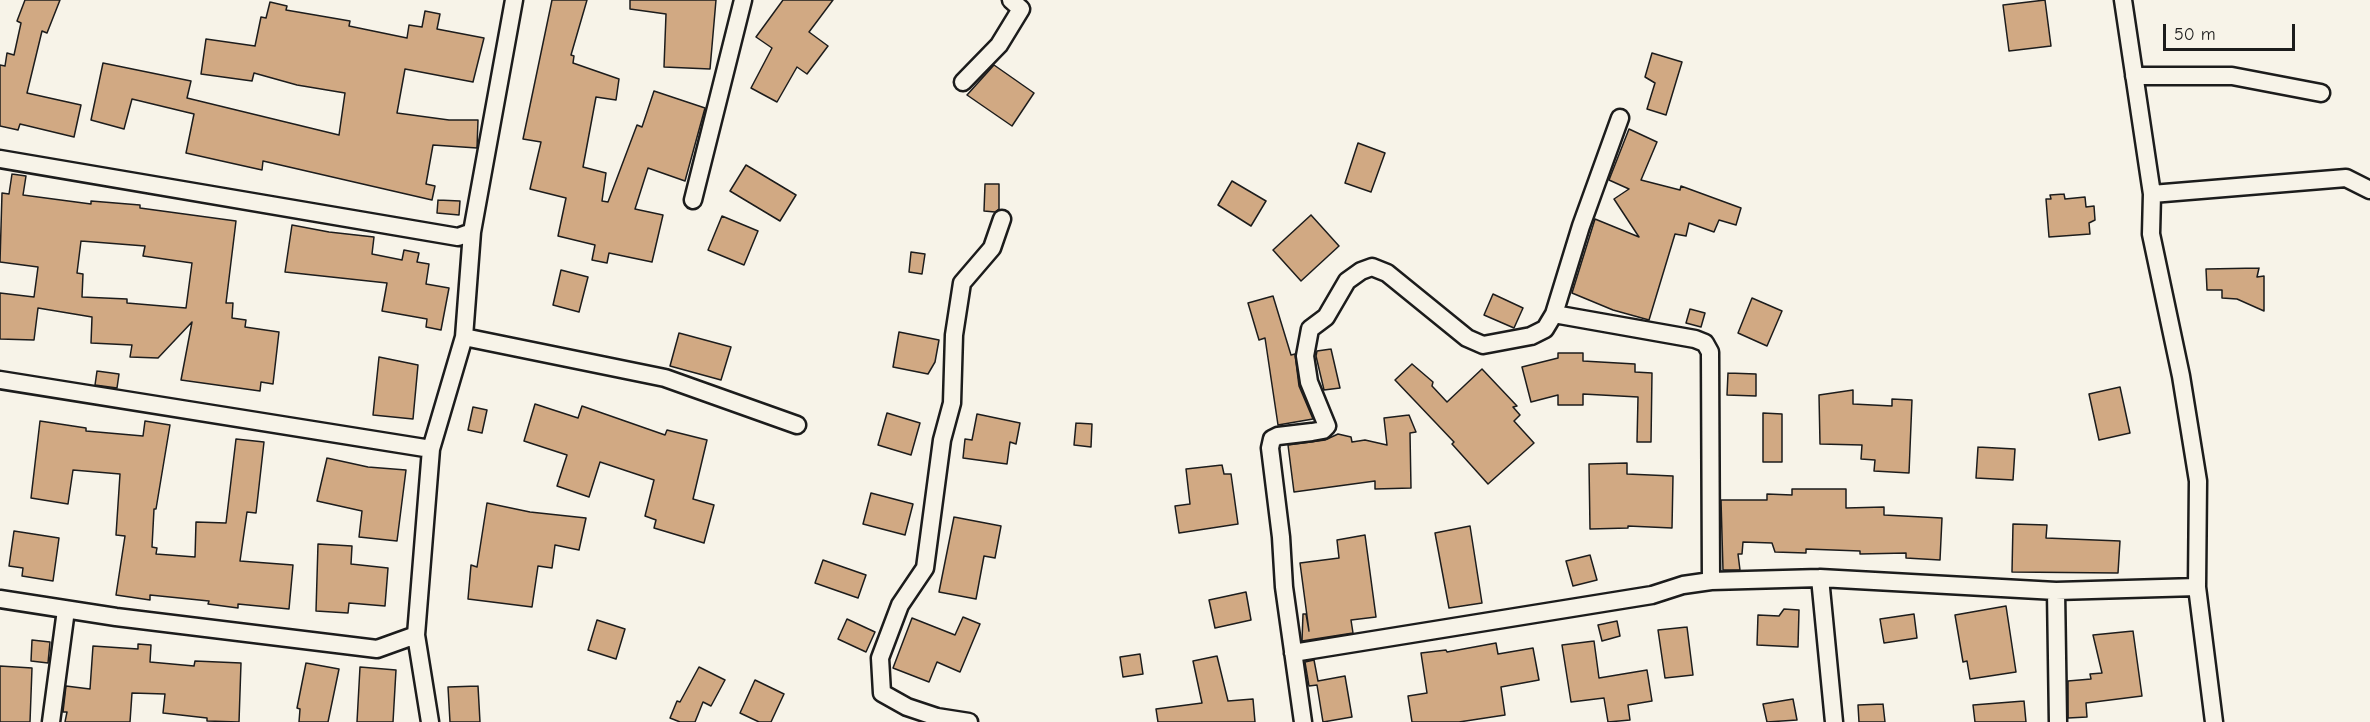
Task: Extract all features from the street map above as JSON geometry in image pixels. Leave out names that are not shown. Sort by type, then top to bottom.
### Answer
[{"type":"street","points":[[430,722],[416,635],[431,449],[464,337],[472,232],[514,0]]},
{"type":"street","points":[[693,200],[743,0]]},
{"type":"street","points":[[963,82],[999,45],[1021,9],[1011,0]]},
{"type":"street","points":[[2123,0],[2152,194],[2151,234],[2181,376],[2198,481],[2197,587],[2214,722]]},
{"type":"street","points":[[2134,76],[2232,76],[2321,93]]},
{"type":"street","points":[[1303,722],[1270,448],[1272,439],[1278,436],[1323,430],[1327,426],[1309,382],[1305,356],[1310,329],[1326,317],[1347,281],[1360,271],[1372,267],[1387,273],[1467,338],[1483,345],[1531,336],[1545,329],[1554,314],[1581,226],[1620,118]]},
{"type":"street","points":[[0,159],[458,237],[472,232]]},
{"type":"street","points":[[2152,194],[2346,178],[2370,190]]},
{"type":"street","points":[[969,722],[937,717],[907,706],[882,693],[880,658],[900,605],[925,568],[942,440],[952,403],[954,335],[962,283],[992,248],[1002,219]]},
{"type":"street","points":[[1554,314],[1695,339],[1705,343],[1710,352],[1711,580]]},
{"type":"street","points":[[464,337],[666,378],[797,425]]},
{"type":"street","points":[[0,380],[431,449]]},
{"type":"street","points":[[1293,653],[1652,595],[1683,585],[1711,580],[1820,578],[2056,591],[2197,587]]},
{"type":"street","points":[[1820,578],[1834,722]]},
{"type":"street","points":[[2056,591],[2058,722]]},
{"type":"street","points":[[0,599],[66,610],[377,649],[416,635]]},
{"type":"street","points":[[51,722],[66,610]]},
{"type":"building","points":[[25,0],[60,0],[47,33],[42,31],[27,93],[81,105],[74,137],[20,124],[18,130],[0,126],[0,65],[5,66],[7,53],[14,55],[21,23],[17,21]]},
{"type":"building","points":[[552,0],[587,0],[571,55],[574,56],[573,63],[619,79],[616,100],[596,97],[583,167],[606,173],[602,201],[608,202],[637,125],[642,127],[654,91],[705,108],[685,181],[648,168],[635,209],[663,215],[652,262],[609,253],[607,263],[592,260],[595,245],[558,236],[566,198],[530,189],[541,142],[523,139]]},
{"type":"building","points":[[630,0],[716,0],[710,69],[664,67],[666,14],[630,9]]},
{"type":"building","points":[[783,0],[833,0],[809,32],[828,46],[807,74],[797,67],[777,102],[751,88],[772,48],[756,37]]},
{"type":"building","points":[[2045,0],[2051,46],[2009,51],[2003,5]]},
{"type":"building","points":[[270,2],[287,6],[286,10],[350,21],[349,26],[407,38],[409,25],[422,27],[425,11],[440,14],[437,29],[484,38],[473,82],[405,69],[397,113],[449,120],[478,120],[477,148],[433,145],[426,184],[435,186],[432,200],[263,161],[262,170],[186,153],[194,114],[132,99],[124,129],[91,120],[103,63],[191,81],[187,98],[339,135],[345,93],[297,85],[254,73],[252,81],[201,74],[206,39],[255,46],[261,17],[266,18]]},
{"type":"building","points":[[1652,53],[1682,62],[1666,115],[1647,109],[1655,83],[1645,77]]},
{"type":"building","points":[[994,65],[1034,93],[1012,126],[967,95]]},
{"type":"building","points":[[1629,129],[1657,142],[1641,180],[1680,190],[1681,186],[1741,208],[1736,225],[1719,220],[1714,232],[1689,223],[1686,236],[1675,234],[1649,320],[1613,310],[1572,293],[1595,219],[1639,237],[1614,199],[1629,189],[1609,180]]},
{"type":"building","points":[[1358,143],[1385,153],[1371,192],[1345,183]]},
{"type":"building","points":[[746,165],[796,195],[780,221],[730,191]]},
{"type":"building","points":[[12,174],[26,176],[23,195],[91,204],[91,201],[140,205],[140,208],[236,221],[226,303],[233,303],[232,318],[246,320],[245,327],[279,332],[273,384],[261,382],[260,391],[181,380],[192,322],[158,358],[130,357],[132,345],[91,343],[92,317],[38,308],[34,340],[0,339],[0,293],[34,297],[38,267],[0,262],[2,193],[9,194]],"holes":[[[81,241],[145,246],[143,256],[192,263],[186,308],[127,303],[127,299],[82,297],[83,274],[77,273]]]},
{"type":"building","points":[[1232,181],[1266,201],[1251,226],[1218,205]]},
{"type":"building","points":[[985,184],[999,184],[999,209],[995,212],[984,211]]},
{"type":"building","points":[[2064,194],[2065,199],[2085,197],[2086,207],[2094,206],[2095,220],[2089,223],[2090,234],[2049,237],[2046,199],[2051,199],[2050,195]]},
{"type":"building","points":[[438,200],[460,201],[459,215],[437,213]]},
{"type":"building","points":[[1311,215],[1339,246],[1301,281],[1273,250]]},
{"type":"building","points":[[722,216],[758,231],[744,265],[708,250]]},
{"type":"building","points":[[292,225],[374,237],[372,254],[402,260],[404,250],[419,253],[417,262],[429,264],[426,284],[449,288],[441,330],[426,327],[427,319],[382,311],[387,283],[285,272]]},
{"type":"building","points":[[911,252],[925,254],[922,274],[909,272]]},
{"type":"building","points":[[2259,268],[2257,277],[2264,276],[2264,311],[2237,299],[2222,298],[2222,290],[2207,290],[2206,269]]},
{"type":"building","points":[[561,270],[588,277],[579,312],[553,305]]},
{"type":"building","points":[[1493,294],[1523,308],[1514,328],[1484,315]]},
{"type":"building","points":[[1273,296],[1291,355],[1295,354],[1299,386],[1313,419],[1278,425],[1265,338],[1259,340],[1248,303]]},
{"type":"building","points":[[1752,298],[1782,311],[1767,346],[1738,333]]},
{"type":"building","points":[[1690,309],[1705,313],[1701,327],[1686,323]]},
{"type":"building","points":[[899,332],[939,340],[935,362],[928,374],[893,367]]},
{"type":"building","points":[[679,333],[731,347],[721,380],[670,366]]},
{"type":"building","points":[[1331,349],[1340,388],[1324,390],[1316,356],[1317,351]]},
{"type":"building","points":[[1558,353],[1583,353],[1583,361],[1635,364],[1635,372],[1652,373],[1651,442],[1637,442],[1638,397],[1583,394],[1583,405],[1558,405],[1558,395],[1531,402],[1522,367],[1558,358]]},
{"type":"building","points":[[379,357],[418,365],[413,419],[373,415]]},
{"type":"building","points":[[1412,364],[1433,382],[1432,386],[1447,402],[1482,369],[1517,406],[1513,407],[1520,415],[1514,421],[1534,443],[1488,484],[1452,444],[1454,442],[1395,380]]},
{"type":"building","points":[[97,371],[119,374],[117,388],[95,385]]},
{"type":"building","points":[[1728,373],[1756,374],[1756,396],[1727,395]]},
{"type":"building","points":[[2120,387],[2130,433],[2099,440],[2089,394]]},
{"type":"building","points":[[1853,390],[1853,404],[1892,406],[1892,399],[1912,400],[1909,473],[1874,471],[1875,460],[1861,459],[1862,445],[1820,444],[1819,395]]},
{"type":"building","points":[[535,404],[578,418],[582,406],[665,435],[667,430],[707,440],[693,499],[714,505],[704,543],[654,528],[656,520],[645,516],[654,480],[600,462],[589,497],[557,486],[567,455],[524,441]]},
{"type":"building","points":[[473,407],[487,410],[482,433],[468,430]]},
{"type":"building","points":[[887,413],[920,423],[911,455],[878,445]]},
{"type":"building","points":[[1763,413],[1782,414],[1782,462],[1763,462]]},
{"type":"building","points":[[977,414],[1020,423],[1016,444],[1010,442],[1007,464],[963,458],[965,439],[972,440]]},
{"type":"building","points":[[1409,415],[1416,432],[1410,433],[1411,488],[1375,489],[1375,481],[1294,492],[1288,445],[1325,440],[1338,434],[1351,437],[1352,442],[1365,440],[1387,445],[1384,418]]},
{"type":"building","points":[[40,421],[86,428],[86,431],[143,436],[145,421],[170,425],[156,509],[154,509],[152,547],[157,548],[156,554],[195,557],[196,522],[226,523],[236,439],[264,442],[256,513],[247,512],[240,561],[293,565],[289,609],[238,604],[238,608],[208,604],[209,601],[150,595],[150,600],[116,595],[125,536],[116,535],[120,474],[73,470],[68,504],[31,498]]},
{"type":"building","points":[[1076,423],[1092,424],[1091,447],[1074,445]]},
{"type":"building","points":[[1978,447],[2015,449],[2013,480],[1976,478]]},
{"type":"building","points":[[327,458],[368,467],[406,470],[397,541],[359,537],[362,511],[317,501]]},
{"type":"building","points":[[1627,463],[1627,474],[1673,476],[1672,528],[1628,526],[1628,528],[1590,529],[1589,464]]},
{"type":"building","points":[[1222,465],[1224,474],[1231,474],[1238,524],[1179,533],[1175,506],[1190,504],[1186,469]]},
{"type":"building","points":[[1792,489],[1846,489],[1846,508],[1884,507],[1884,515],[1942,518],[1940,560],[1906,558],[1906,553],[1860,554],[1860,551],[1806,549],[1806,553],[1775,552],[1772,543],[1743,542],[1742,554],[1738,554],[1740,570],[1723,570],[1721,500],[1767,500],[1767,494],[1792,495]]},
{"type":"building","points":[[871,493],[913,504],[905,535],[863,524]]},
{"type":"building","points":[[487,503],[530,512],[586,518],[579,550],[555,545],[552,568],[538,566],[532,607],[468,599],[471,565],[477,567]]},
{"type":"building","points":[[954,517],[1001,526],[995,558],[984,556],[976,599],[939,592]]},
{"type":"building","points":[[2013,524],[2047,525],[2046,538],[2120,541],[2118,573],[2012,572]]},
{"type":"building","points":[[1470,526],[1482,603],[1449,608],[1435,533]]},
{"type":"building","points":[[14,531],[59,538],[53,581],[22,576],[23,568],[9,566]]},
{"type":"building","points":[[1365,535],[1376,617],[1351,620],[1353,633],[1302,641],[1303,614],[1306,614],[1309,631],[1300,563],[1339,558],[1337,540]]},
{"type":"building","points":[[318,544],[352,546],[351,564],[388,568],[385,606],[349,603],[348,613],[316,611]]},
{"type":"building","points":[[1590,555],[1597,580],[1573,586],[1566,561]]},
{"type":"building","points":[[823,560],[866,575],[858,598],[815,583]]},
{"type":"building","points":[[1246,592],[1251,620],[1215,628],[1209,600]]},
{"type":"building","points":[[2006,606],[2016,672],[1970,679],[1967,661],[1963,662],[1955,615]]},
{"type":"building","points":[[1784,609],[1799,610],[1798,647],[1757,645],[1758,615],[1779,616]]},
{"type":"building","points":[[1914,614],[1917,638],[1884,643],[1880,619]]},
{"type":"building","points":[[963,617],[980,624],[960,672],[937,662],[929,682],[893,668],[912,618],[955,635]]},
{"type":"building","points":[[847,619],[875,632],[866,652],[838,639]]},
{"type":"building","points":[[597,620],[625,629],[616,659],[588,650]]},
{"type":"building","points":[[1617,621],[1620,636],[1602,641],[1598,625]]},
{"type":"building","points":[[1687,627],[1693,675],[1665,678],[1658,630]]},
{"type":"building","points":[[2133,631],[2142,696],[2086,703],[2087,717],[2068,718],[2068,681],[2091,679],[2090,674],[2102,673],[2093,635]]},
{"type":"building","points":[[32,640],[50,642],[48,663],[31,661]]},
{"type":"building","points":[[1594,641],[1599,678],[1647,670],[1652,701],[1628,705],[1630,720],[1608,722],[1604,698],[1571,702],[1562,645]]},
{"type":"building","points":[[1496,643],[1498,654],[1533,648],[1539,680],[1501,687],[1505,715],[1459,722],[1412,722],[1408,696],[1427,693],[1421,653],[1446,650],[1447,652]]},
{"type":"building","points":[[138,644],[151,645],[150,662],[194,666],[195,661],[241,663],[239,722],[207,721],[207,718],[163,713],[165,694],[132,693],[130,722],[65,722],[67,712],[63,712],[66,686],[90,689],[93,646],[138,649]]},
{"type":"building","points":[[1140,654],[1143,674],[1123,677],[1120,657]]},
{"type":"building","points":[[1217,656],[1228,701],[1253,699],[1255,722],[1158,722],[1156,709],[1202,703],[1193,661]]},
{"type":"building","points":[[1314,660],[1318,681],[1345,676],[1352,717],[1323,722],[1317,685],[1309,686],[1305,662]]},
{"type":"building","points":[[306,663],[339,669],[328,722],[299,722],[300,709],[297,708]]},
{"type":"building","points":[[0,666],[32,668],[30,722],[0,722]]},
{"type":"building","points":[[360,667],[396,670],[393,722],[357,722]]},
{"type":"building","points":[[699,667],[725,680],[711,706],[703,702],[695,722],[680,722],[670,718],[677,701],[680,702]]},
{"type":"building","points":[[755,680],[784,694],[771,722],[759,722],[740,713]]},
{"type":"building","points":[[478,686],[480,722],[450,722],[448,687]]},
{"type":"building","points":[[1793,699],[1797,720],[1767,722],[1763,704]]},
{"type":"building","points":[[2024,701],[2026,722],[1975,722],[1973,705]]},
{"type":"building","points":[[1883,704],[1885,722],[1859,722],[1858,705]]}]
